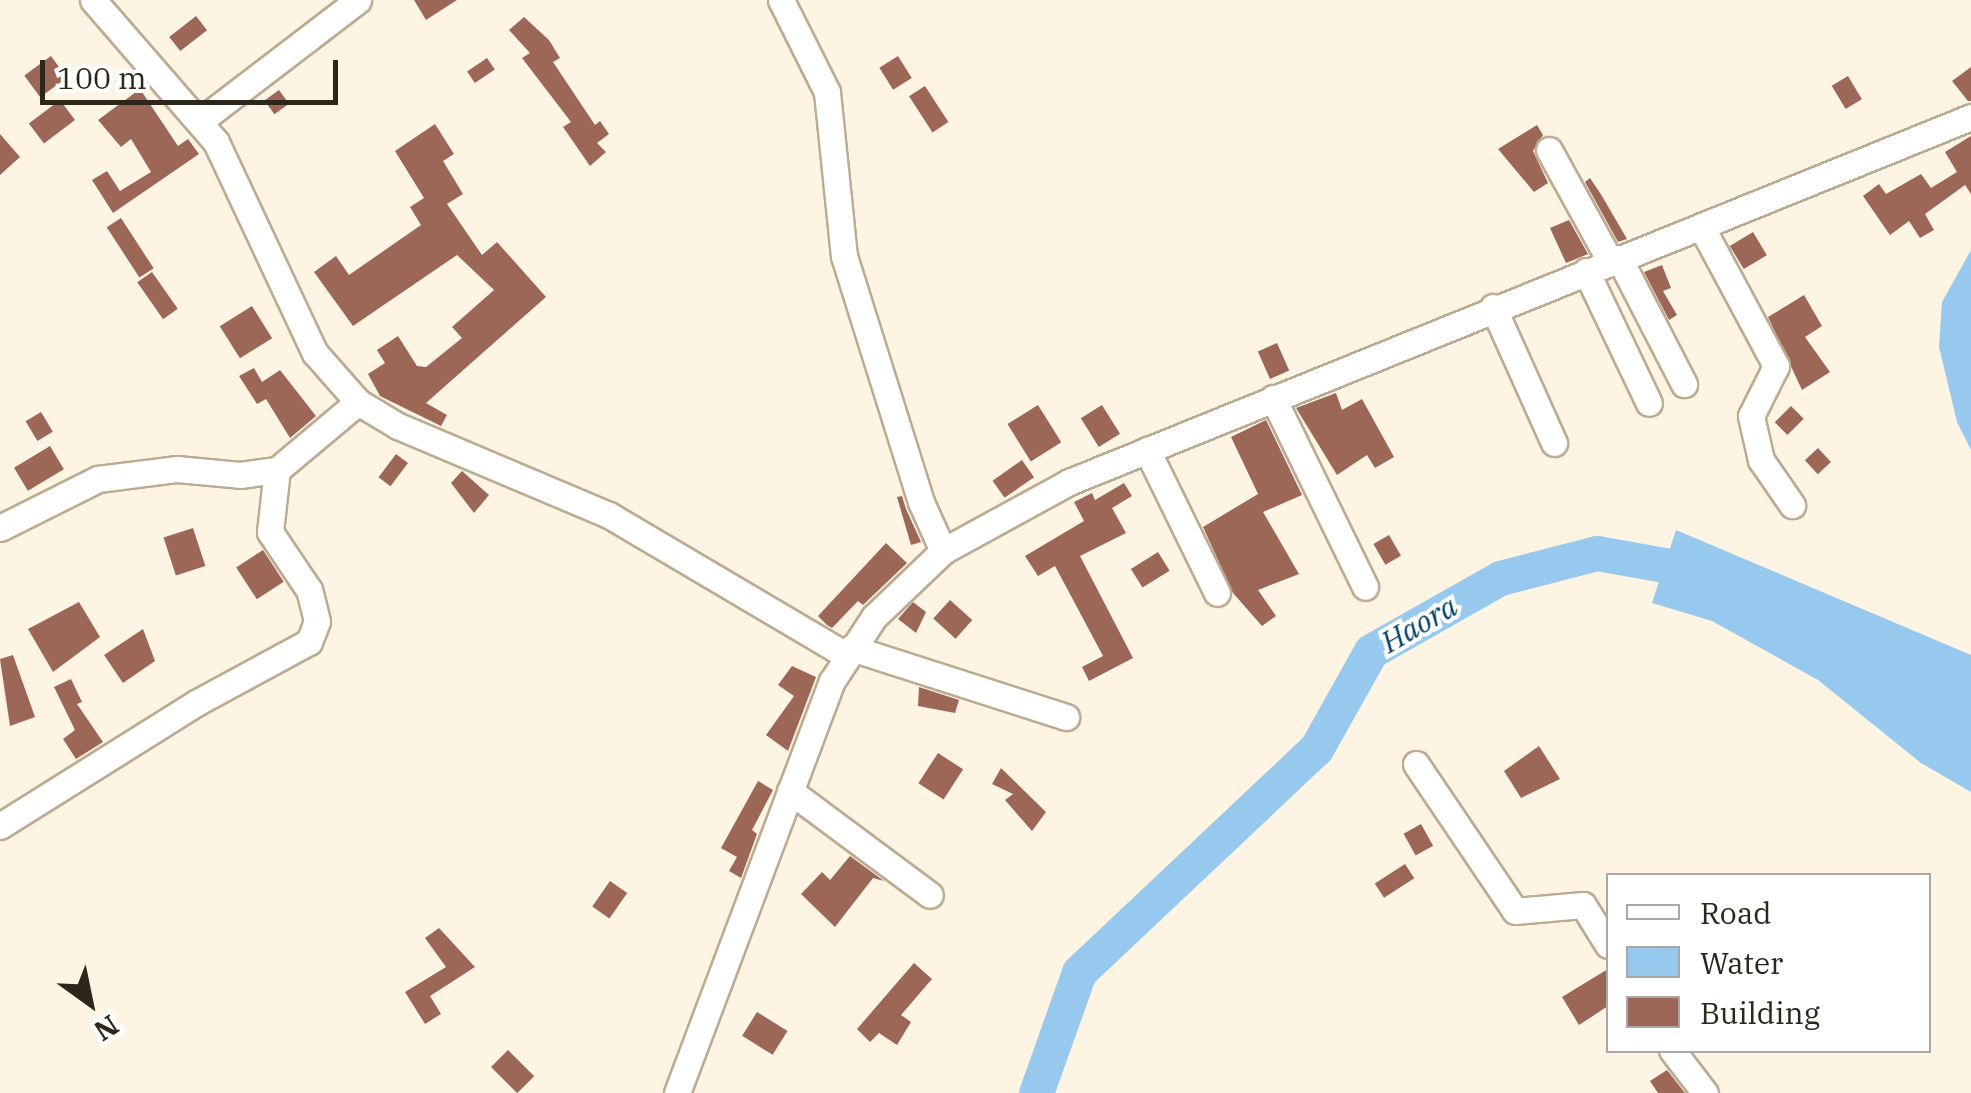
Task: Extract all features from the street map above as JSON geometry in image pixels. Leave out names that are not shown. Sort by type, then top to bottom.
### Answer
[{"type":"street","points":[[92,0],[200,121],[233,173],[315,354],[358,402],[398,426],[609,515],[848,652],[1066,717]]},
{"type":"street","points":[[200,121],[358,0]]},
{"type":"street","points":[[781,0],[827,92],[844,256],[921,502],[943,551]]},
{"type":"street","points":[[678,1093],[790,791],[848,652],[910,578],[943,551],[1028,502],[1147,450],[1971,117]]},
{"type":"street","points":[[1549,150],[1605,263],[1684,384]]},
{"type":"street","points":[[1700,226],[1776,366],[1751,416],[1761,460],[1792,505]]},
{"type":"street","points":[[1605,263],[1649,403]]},
{"type":"street","points":[[1494,307],[1554,442]]},
{"type":"street","points":[[1273,398],[1365,587]]},
{"type":"street","points":[[0,528],[98,480],[177,469],[240,475],[277,470],[358,402]]},
{"type":"street","points":[[1147,450],[1217,593]]},
{"type":"street","points":[[0,826],[196,703],[309,642],[315,607],[270,532],[277,470]]},
{"type":"street","points":[[1416,764],[1514,911],[1583,906],[1606,942]]},
{"type":"street","points":[[790,791],[930,895]]},
{"type":"street","points":[[1674,1053],[1705,1093]]},
{"type":"water","points":[[1971,250],[1971,450],[1957,422],[1939,347],[1942,302]]},
{"type":"water","points":[[1676,530],[1971,655],[1971,792],[1921,763],[1818,680],[1712,621],[1652,603]]},
{"type":"building","points":[[414,0],[457,0],[426,20]]},
{"type":"building","points":[[196,16],[207,30],[180,51],[169,37]]},
{"type":"building","points":[[524,17],[549,40],[560,58],[553,62],[595,125],[600,121],[609,134],[597,143],[606,152],[590,166],[563,127],[571,122],[522,58],[530,53],[509,30]]},
{"type":"building","points":[[51,56],[67,78],[40,97],[24,75]]},
{"type":"building","points":[[898,56],[912,78],[893,90],[879,68]]},
{"type":"building","points":[[487,58],[495,70],[475,83],[467,71]]},
{"type":"building","points":[[1971,67],[1971,101],[1968,101],[1952,81]]},
{"type":"building","points":[[1848,76],[1862,99],[1846,109],[1832,86]]},
{"type":"building","points":[[925,86],[948,122],[932,132],[909,96]]},
{"type":"building","points":[[140,89],[178,146],[188,139],[199,154],[113,213],[92,180],[107,171],[120,191],[151,172],[131,139],[121,147],[98,120]]},
{"type":"building","points":[[279,90],[289,104],[274,114],[264,101]]},
{"type":"building","points":[[60,100],[75,120],[44,143],[29,123]]},
{"type":"building","points":[[435,124],[454,154],[443,161],[463,194],[447,204],[482,255],[497,242],[546,297],[426,403],[447,415],[441,426],[380,396],[368,374],[385,363],[377,350],[398,336],[417,366],[426,367],[462,338],[452,327],[494,290],[457,255],[353,326],[314,272],[336,256],[349,275],[421,225],[410,207],[424,198],[395,151]]},
{"type":"building","points":[[1537,125],[1543,135],[1533,151],[1548,183],[1534,192],[1498,149]]},
{"type":"building","points":[[0,134],[20,157],[0,175]]},
{"type":"building","points":[[1971,136],[1971,194],[1965,185],[1925,214],[1934,230],[1920,238],[1909,221],[1890,235],[1863,196],[1879,184],[1886,194],[1921,174],[1931,188],[1957,172],[1945,152]]},
{"type":"building","points":[[1590,178],[1627,239],[1618,242],[1585,182]]},
{"type":"building","points":[[121,218],[154,268],[139,278],[107,227]]},
{"type":"building","points":[[1569,220],[1588,254],[1566,263],[1550,228]]},
{"type":"building","points":[[1753,232],[1767,255],[1744,269],[1730,246]]},
{"type":"building","points":[[1662,265],[1671,288],[1663,291],[1677,315],[1669,320],[1644,272]]},
{"type":"building","points":[[152,272],[178,309],[163,319],[137,282]]},
{"type":"building","points":[[1804,295],[1822,326],[1805,337],[1830,372],[1802,390],[1768,317]]},
{"type":"building","points":[[252,306],[272,338],[240,358],[220,326]]},
{"type":"building","points":[[1277,343],[1289,370],[1270,379],[1258,352]]},
{"type":"building","points":[[254,368],[262,382],[280,370],[316,416],[290,438],[266,399],[257,404],[239,376]]},
{"type":"building","points":[[1336,393],[1342,410],[1362,399],[1394,457],[1375,468],[1367,455],[1337,475],[1296,408]]},
{"type":"building","points":[[1038,405],[1061,442],[1031,461],[1007,424]]},
{"type":"building","points":[[1102,405],[1120,434],[1099,447],[1081,418]]},
{"type":"building","points":[[1791,406],[1804,419],[1787,435],[1775,422]]},
{"type":"building","points":[[41,412],[53,432],[37,441],[26,421]]},
{"type":"building","points":[[1266,420],[1302,495],[1263,512],[1299,574],[1258,590],[1276,616],[1262,626],[1233,593],[1203,527],[1258,494],[1231,437]]},
{"type":"building","points":[[50,446],[64,469],[28,491],[14,468]]},
{"type":"building","points":[[1818,448],[1831,462],[1818,474],[1805,460]]},
{"type":"building","points":[[396,454],[408,463],[391,486],[379,477]]},
{"type":"building","points":[[1022,460],[1034,477],[1005,498],[993,481]]},
{"type":"building","points":[[462,471],[489,495],[474,513],[451,483]]},
{"type":"building","points":[[1124,483],[1132,496],[1112,508],[1126,533],[1080,556],[1133,658],[1089,681],[1082,667],[1103,656],[1055,566],[1038,576],[1025,556],[1084,521],[1074,502],[1092,493],[1095,500]]},
{"type":"building","points":[[902,496],[921,542],[911,545],[897,497]]},
{"type":"building","points":[[193,528],[205,566],[176,576],[164,538]]},
{"type":"building","points":[[1389,535],[1401,556],[1385,565],[1373,544]]},
{"type":"building","points":[[886,543],[907,563],[863,605],[858,601],[832,628],[827,625],[818,616]]},
{"type":"building","points":[[263,550],[284,582],[257,599],[236,567]]},
{"type":"building","points":[[1158,552],[1170,571],[1143,588],[1131,569]]},
{"type":"building","points":[[950,600],[972,620],[956,639],[933,619]]},
{"type":"building","points":[[79,602],[100,637],[53,672],[28,629]]},
{"type":"building","points":[[913,602],[926,612],[916,633],[898,619]]},
{"type":"building","points":[[143,629],[155,661],[123,683],[104,655]]},
{"type":"building","points":[[13,655],[35,717],[10,726],[0,659]]},
{"type":"building","points":[[792,666],[816,677],[788,751],[766,735],[794,696],[778,685]]},
{"type":"building","points":[[71,679],[82,702],[77,704],[103,742],[76,759],[63,739],[75,730],[54,687]]},
{"type":"building","points":[[919,687],[959,700],[955,713],[918,706]]},
{"type":"building","points":[[1539,746],[1560,779],[1521,798],[1504,771]]},
{"type":"building","points":[[938,753],[963,769],[944,800],[918,783]]},
{"type":"building","points":[[1001,768],[1046,812],[1032,831],[1005,800],[1013,794],[992,784]]},
{"type":"building","points":[[758,781],[773,790],[752,830],[757,834],[741,878],[729,871],[737,857],[721,848]]},
{"type":"building","points":[[1421,824],[1433,846],[1416,856],[1404,834]]},
{"type":"building","points":[[850,856],[884,881],[873,878],[835,927],[801,894],[822,872],[830,880]]},
{"type":"building","points":[[1405,864],[1414,878],[1384,898],[1375,884]]},
{"type":"building","points":[[610,881],[627,893],[609,918],[592,906]]},
{"type":"building","points":[[439,928],[475,967],[430,996],[441,1014],[425,1024],[405,992],[446,967],[425,938]]},
{"type":"building","points":[[914,963],[932,979],[901,1015],[911,1022],[897,1045],[879,1033],[870,1042],[857,1029]]},
{"type":"building","points":[[1606,970],[1606,1007],[1579,1025],[1562,997]]},
{"type":"building","points":[[757,1012],[788,1031],[773,1055],[742,1036]]},
{"type":"building","points":[[508,1050],[534,1076],[517,1093],[491,1067]]},
{"type":"building","points":[[1667,1070],[1685,1093],[1658,1093],[1650,1081]]},
{"type":"waterway","name":"Haora","points":[[1036,1093],[1079,972],[1316,749],[1371,651],[1500,578],[1597,553],[1709,573]]}]
